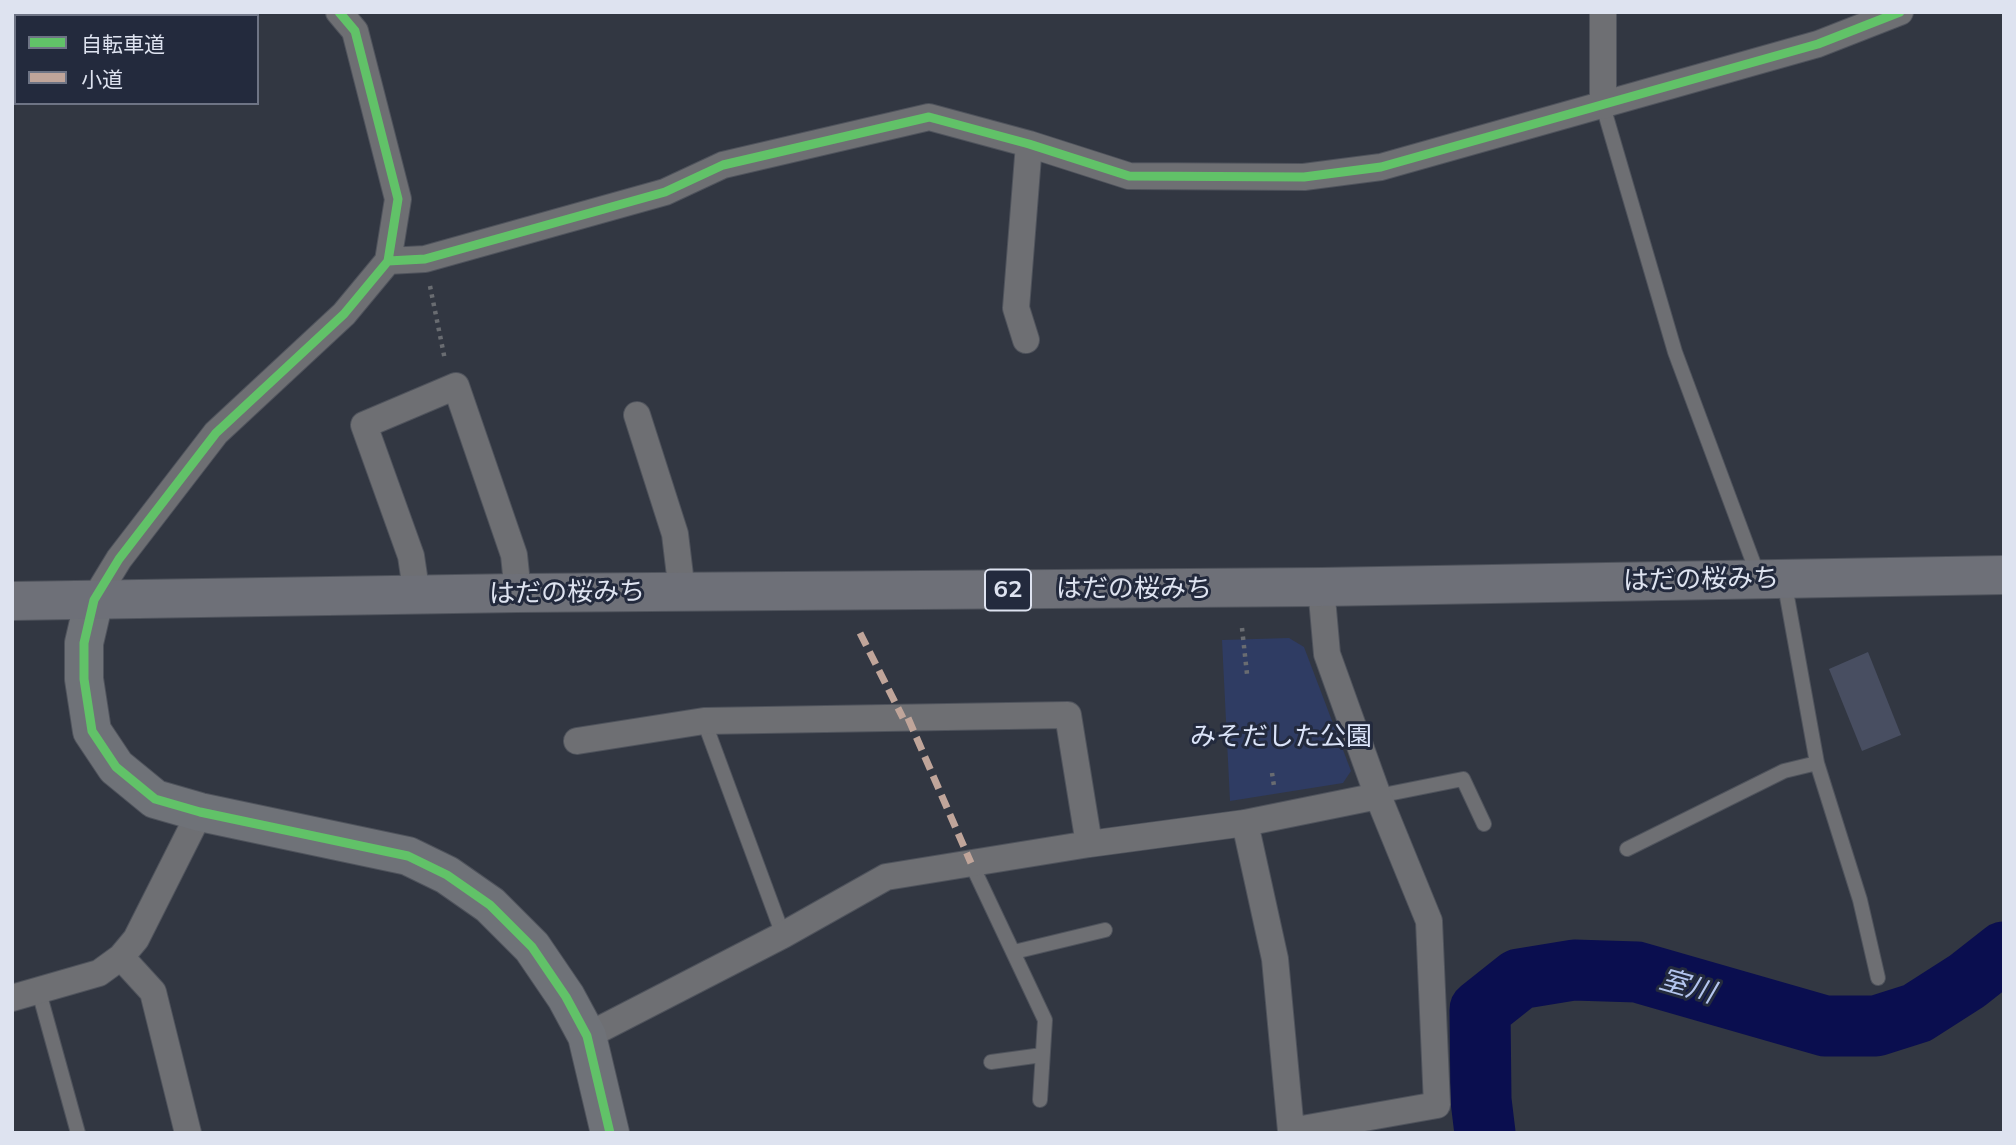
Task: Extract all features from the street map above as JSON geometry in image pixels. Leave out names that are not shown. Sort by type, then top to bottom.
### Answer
[{"type":"main road","name":"はだの桜みち","points":[[12,601],[518,593],[1321,587],[2004,575]]},
{"type":"street","points":[[339,12],[355,31],[398,199],[388,261],[344,314],[216,433],[119,559],[94,600],[84,643],[83,679],[92,730],[116,768],[155,799],[200,812],[408,856],[447,875],[490,905],[532,947],[566,997],[587,1036],[610,1133]]},
{"type":"street","points":[[1603,12],[1603,106]]},
{"type":"street","points":[[388,261],[425,259],[665,192],[723,165],[929,117],[1029,144],[1129,176],[1304,177],[1381,167],[1818,44],[1899,12]]},
{"type":"street","points":[[1026,340],[1005,310],[1029,144]]},
{"type":"street","points":[[417,596],[411,556],[364,425],[456,386],[514,555],[518,593]]},
{"type":"street","points":[[637,415],[675,534],[682,592]]},
{"type":"street","points":[[1245,823],[1275,959],[1290,1131],[1437,1105],[1429,921],[1378,796],[1327,654],[1321,587]]},
{"type":"street","points":[[577,741],[704,721],[1068,715],[1089,844]]},
{"type":"street","points":[[587,1036],[783,935],[886,877],[1089,844],[1245,823],[1378,796]]},
{"type":"street","points":[[12,998],[99,973],[121,957],[136,939],[200,812]]},
{"type":"street","points":[[121,957],[153,992],[188,1133]]},
{"type":"lane","points":[[1603,106],[1675,352],[1772,579],[1817,763],[1860,900],[1878,978]]},
{"type":"lane","points":[[704,721],[783,935]]},
{"type":"lane","points":[[1627,849],[1784,771],[1817,763]]},
{"type":"lane","points":[[1378,796],[1463,779],[1484,824]]},
{"type":"lane","points":[[971,863],[1045,1020],[1040,1100]]},
{"type":"lane","points":[[1014,952],[1105,930]]},
{"type":"lane","points":[[39,992],[78,1133]]},
{"type":"lane","points":[[991,1062],[1042,1055]]},
{"type":"path","points":[[434,304],[443,350]]},
{"type":"path","points":[[1242,628],[1247,674]]},
{"type":"green space","name":"みそだした公園","points":[[1289,638],[1304,647],[1351,771],[1343,783],[1230,801],[1222,640]]},
{"type":"building","points":[[1868,652],[1901,735],[1862,751],[1829,669]]},
{"type":"waterway","name":"室川","points":[[1485,1133],[1481,1100],[1480,1010],[1519,979],[1574,970],[1637,972],[1825,1026],[1876,1026],[1917,1013],[1967,981],[2004,952]]},
{"type":"marked path","points":[[860,633],[903,718]]},
{"type":"marked path","points":[[908,718],[971,863]]},
{"type":"cycle path","points":[[339,12],[355,31],[398,199],[388,261],[344,314],[216,433],[119,559],[94,600],[84,643],[84,679],[92,731],[116,767],[155,799],[200,812],[408,856],[447,875],[490,905],[532,947],[566,997],[587,1036],[610,1133]]},
{"type":"cycle path","points":[[388,261],[425,259],[665,192],[723,165],[929,117],[1029,144],[1129,176],[1304,177],[1381,167],[1818,44],[1900,12]]}]
